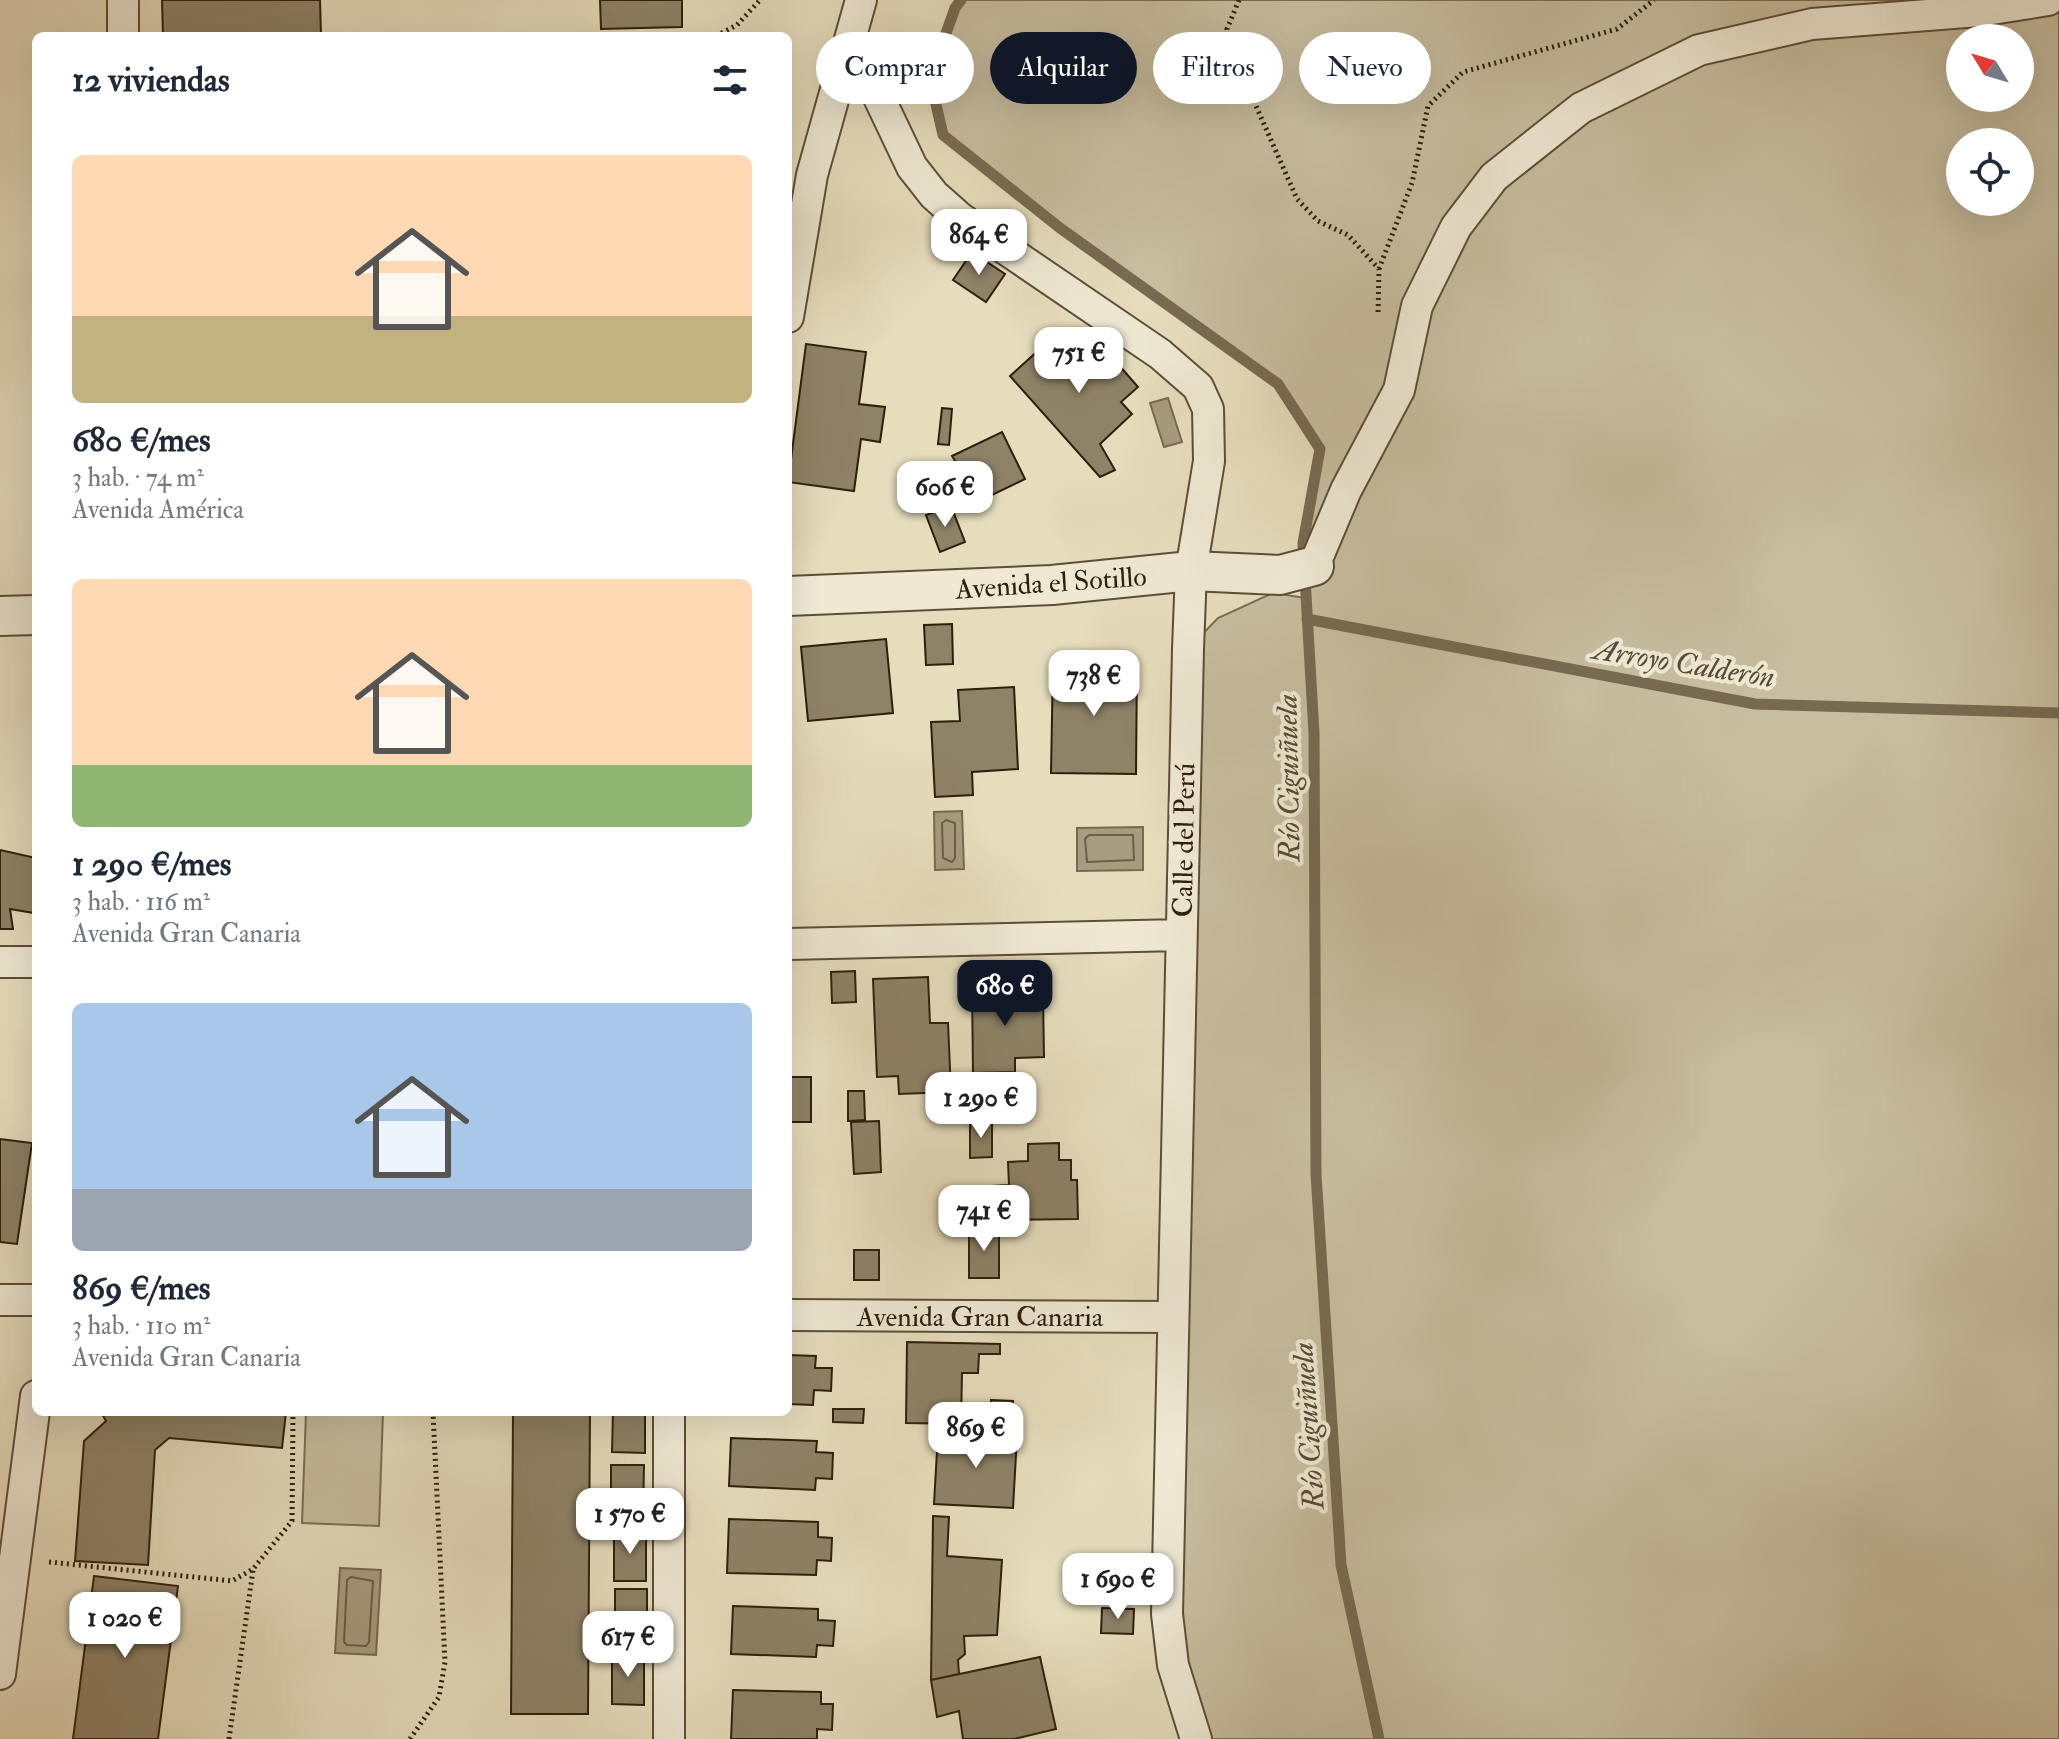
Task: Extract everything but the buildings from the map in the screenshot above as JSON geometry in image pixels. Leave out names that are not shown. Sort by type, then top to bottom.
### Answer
[{"type":"street","points":[[123,0],[123,32]]},
{"type":"street","points":[[852,32],[861,0]]},
{"type":"street","points":[[1297,571],[1346,490],[1399,390],[1417,306],[1456,227],[1494,177],[1581,108],[1699,50],[1812,24],[1979,11],[2048,0]]},
{"type":"street","points":[[792,293],[812,175],[832,104]]},
{"type":"street","name":"Calle del Perú","points":[[882,104],[912,167],[934,195],[960,218],[1160,354],[1198,387],[1208,409],[1209,461],[1191,571],[1171,1317],[1167,1614],[1173,1665],[1196,1739]]},
{"type":"street","name":"Avenida el Sotillo","points":[[792,596],[1052,585],[1191,571],[1297,571]]},
{"type":"street","points":[[0,616],[32,615]]},
{"type":"street","points":[[792,944],[1181,935]]},
{"type":"street","points":[[0,962],[32,962]]},
{"type":"street","points":[[0,1300],[32,1300]]},
{"type":"street","name":"Avenida Gran Canaria","points":[[792,1315],[1171,1317]]},
{"type":"street","points":[[0,1674],[34,1416]]},
{"type":"street","points":[[669,1416],[669,1739]]},
{"type":"path","points":[[724,32],[737,25],[760,0]]},
{"type":"path","points":[[1239,0],[1227,29],[1238,65],[1297,199],[1318,221],[1348,235],[1379,269]]},
{"type":"path","points":[[1378,317],[1379,269],[1412,183],[1428,106],[1463,72],[1617,29],[1654,0]]},
{"type":"path","points":[[16,1558],[232,1581],[253,1569],[292,1521],[293,1416]]},
{"type":"path","points":[[410,1739],[439,1697],[445,1662],[433,1416]]},
{"type":"path","points":[[229,1739],[253,1569]]},
{"type":"shaded area","points":[[961,0],[2059,0],[2059,1739],[1196,1739],[1173,1665],[1188,649],[1218,618],[1273,593],[1306,598],[1303,543],[1320,449],[1277,384],[1060,228],[943,135],[936,104],[974,104],[974,32],[946,32]]},
{"type":"shaded area","points":[[306,1416],[383,1416],[379,1526],[302,1523]]},
{"type":"water","points":[[1168,398],[1182,442],[1164,447],[1150,403]]},
{"type":"water","points":[[962,811],[964,869],[935,870],[934,812]]},
{"type":"water","points":[[1143,827],[1143,870],[1077,871],[1077,828]]},
{"type":"water","points":[[340,1568],[381,1570],[376,1655],[335,1653]]},
{"type":"waterway","name":"Río Ciguiñuela","points":[[961,0],[955,8],[930,78],[943,135],[1060,228],[1278,384],[1320,449],[1303,543],[1314,733],[1316,1174],[1341,1565],[1379,1739]]},
{"type":"waterway","name":"Arroyo Calderón","points":[[1307,619],[1755,704],[2059,713]]}]
